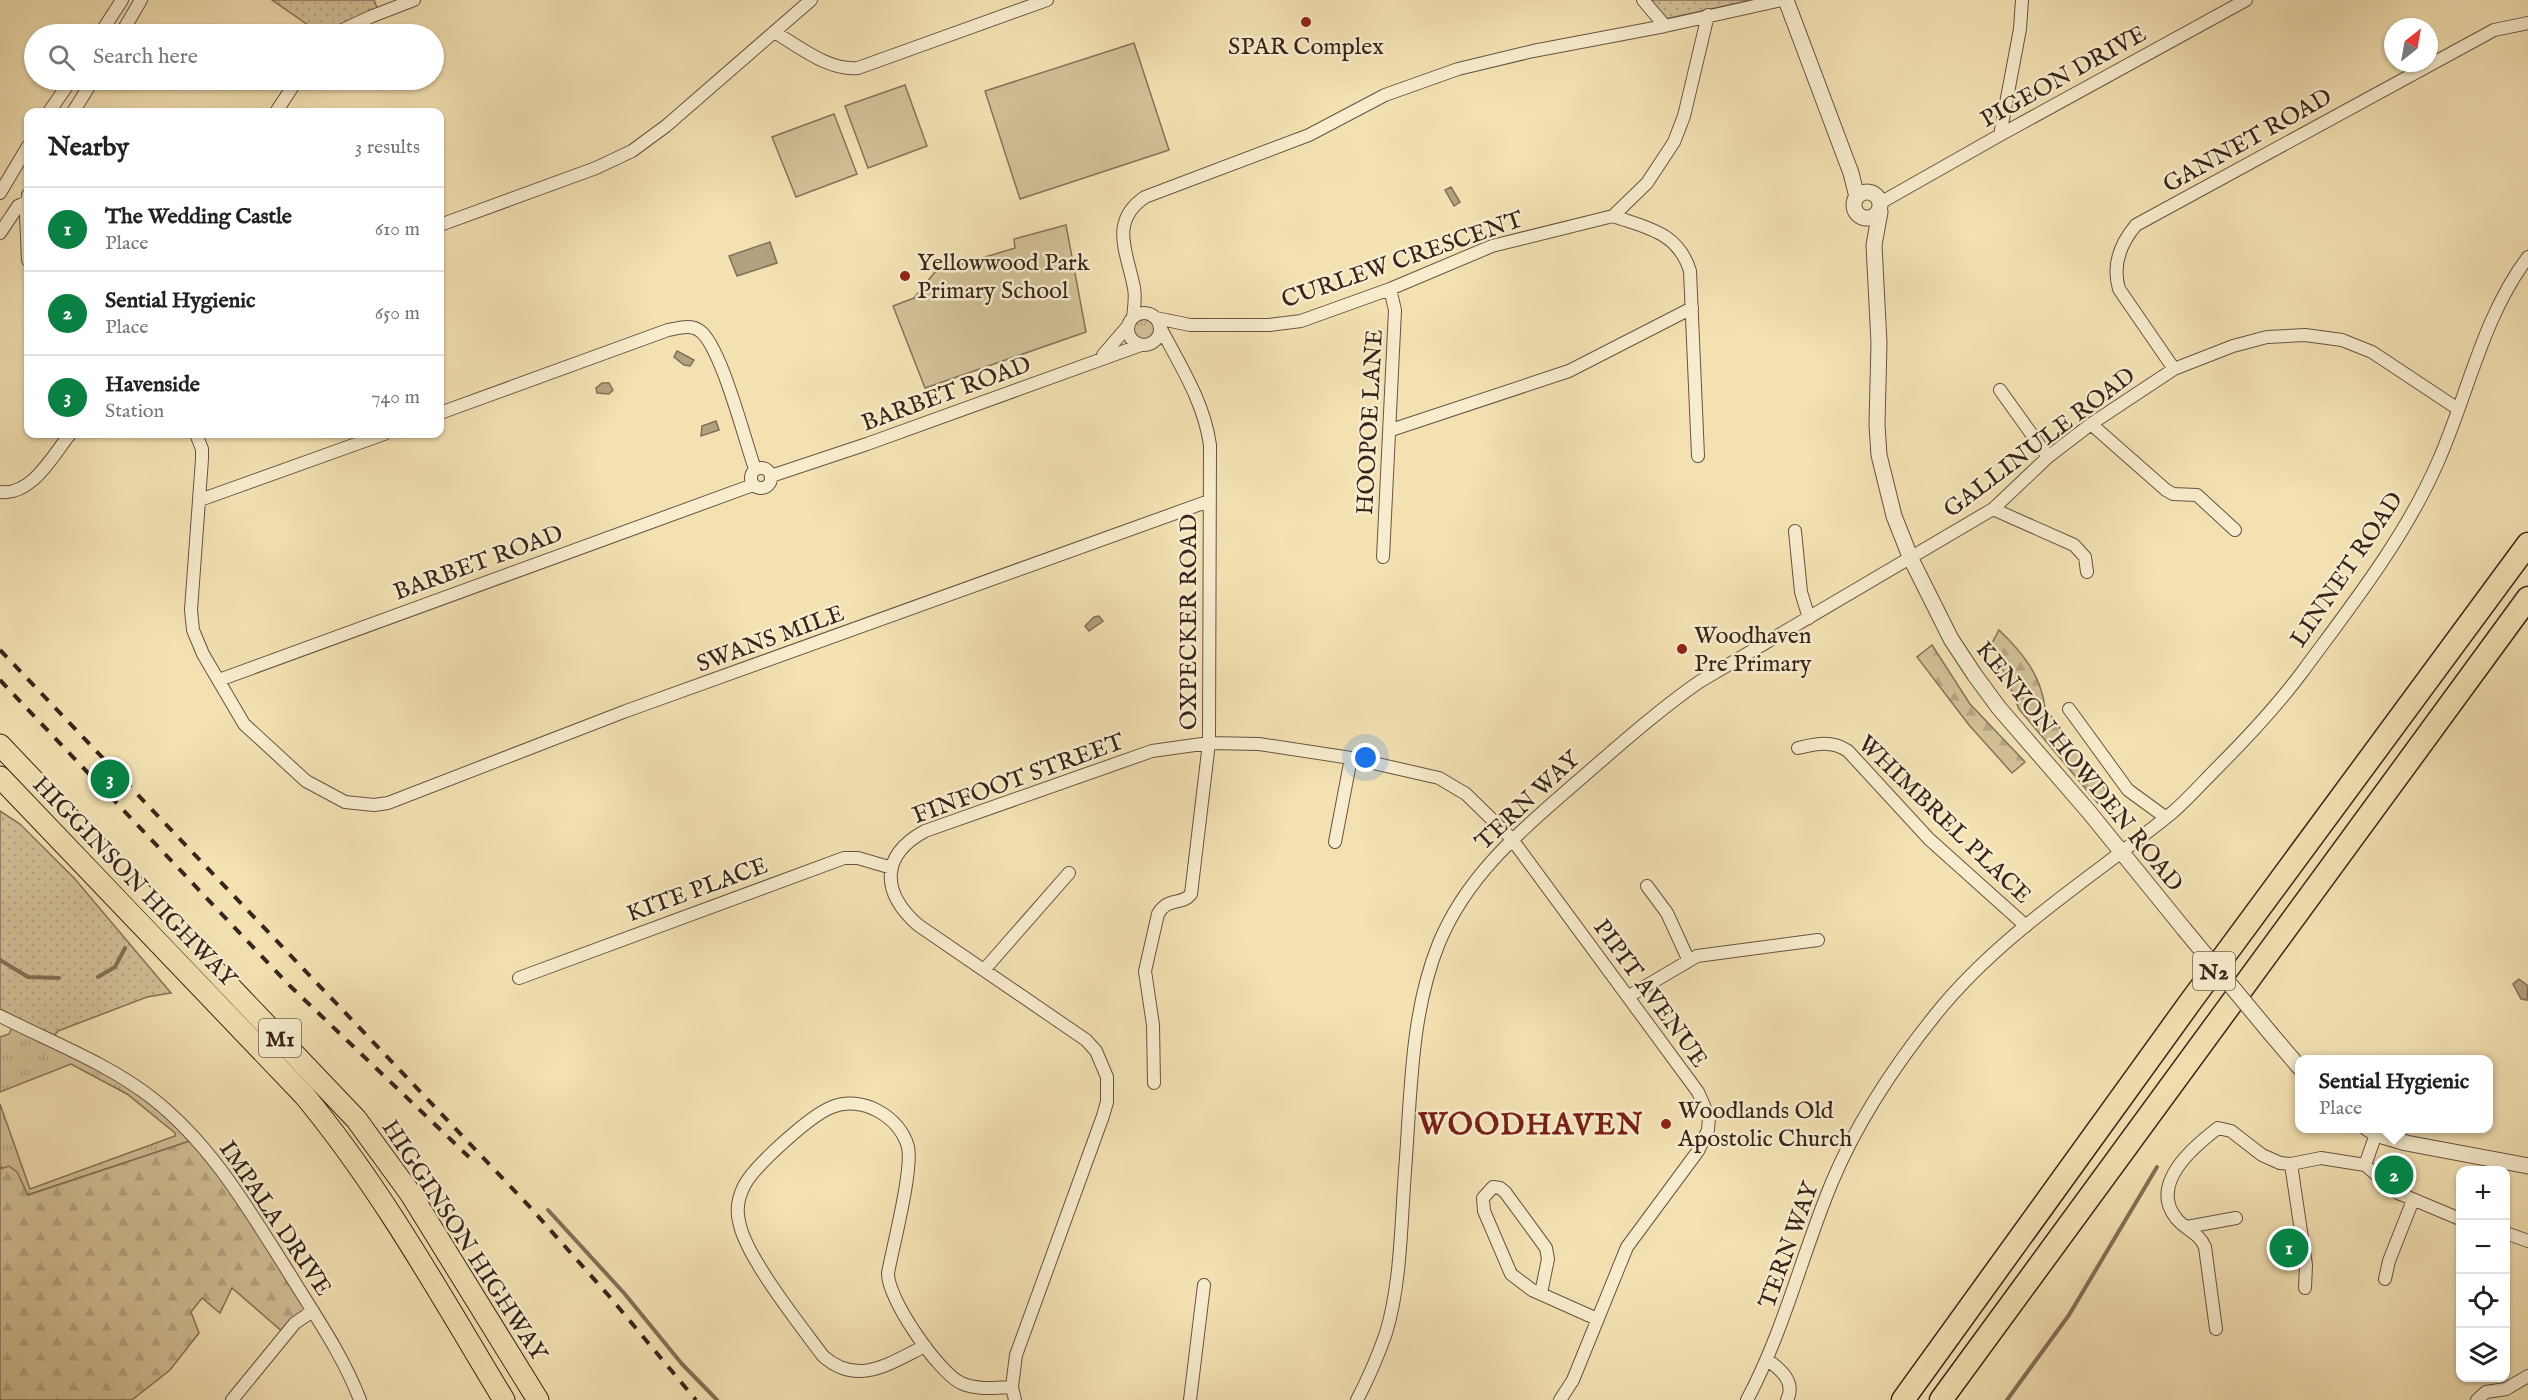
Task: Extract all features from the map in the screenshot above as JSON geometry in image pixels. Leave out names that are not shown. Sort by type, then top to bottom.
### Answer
[{"type":"highway","name":"N2","points":[[1903,1400],[2205,982],[2528,544]]},
{"type":"highway","name":"N2","points":[[1941,1400],[2528,598]]},
{"type":"highway","name":"HIGGINSON HIGHWAY","points":[[0,745],[356,1119],[410,1193],[538,1400]]},
{"type":"highway","name":"HIGGINSON HIGHWAY","points":[[0,777],[304,1095],[332,1128],[376,1192],[504,1400]]},
{"type":"highway","points":[[0,788],[37,816]]},
{"type":"street","points":[[106,24],[122,0]]},
{"type":"street","points":[[126,24],[141,0]]},
{"type":"street","points":[[355,24],[414,0]]},
{"type":"street","points":[[444,224],[596,168],[632,151],[666,126],[812,0]]},
{"type":"street","points":[[774,32],[831,65],[848,69],[858,68],[1047,0]]},
{"type":"street","points":[[1642,0],[1665,26]]},
{"type":"street","points":[[1158,329],[1135,292],[1122,233],[1124,222],[1134,204],[1162,189],[1309,135],[1385,94],[1458,69],[1533,51],[1784,0],[1851,173],[1857,197],[1856,210],[1862,217],[1871,218],[1877,201]]},
{"type":"street","points":[[2000,135],[2020,29],[2022,0]]},
{"type":"street","name":"PIGEON DRIVE","points":[[1877,201],[1901,190],[2246,0]]},
{"type":"street","points":[[1698,456],[1690,271],[1681,249],[1658,232],[1613,216],[1647,183],[1674,142],[1684,116],[1708,15]]},
{"type":"street","name":"GANNET ROAD","points":[[2174,369],[2119,290],[2118,255],[2123,243],[2136,225],[2494,30],[2528,23]]},
{"type":"street","points":[[53,108],[64,90]]},
{"type":"street","points":[[76,108],[87,90]]},
{"type":"street","points":[[279,108],[290,90]]},
{"type":"street","points":[[0,193],[24,153]]},
{"type":"street","points":[[1851,173],[1877,201]]},
{"type":"street","points":[[1857,197],[1864,192],[1877,201]]},
{"type":"street","name":"KENYON HOWDEN ROAD","points":[[1877,201],[1874,245],[1879,343],[1877,425],[1879,455],[1894,516],[1911,559],[1951,639],[1999,708],[2122,852],[2295,1062]]},
{"type":"street","points":[[0,232],[18,206],[24,202]]},
{"type":"street","name":"CURLEW CRESCENT","points":[[1158,329],[1190,325],[1269,325],[1301,321],[1390,289],[1492,246],[1613,216]]},
{"type":"street","name":"KENYON HOWDEN ROAD","points":[[1862,217],[1874,245]]},
{"type":"street","name":"LINNET ROAD","points":[[2122,852],[2201,785],[2271,711],[2308,664],[2403,531],[2437,464],[2495,310],[2512,278],[2528,257]]},
{"type":"street","name":"HOOPOE LANE","points":[[1383,557],[1391,430],[1395,310],[1390,289]]},
{"type":"street","points":[[1135,292],[1130,336],[1141,345]]},
{"type":"street","points":[[1391,430],[1569,371],[1692,308]]},
{"type":"street","points":[[1131,322],[1142,313],[1158,329]]},
{"type":"street","name":"BARBET ROAD","points":[[1100,358],[1131,322]]},
{"type":"street","name":"CURLEW CRESCENT","points":[[1158,329],[1190,325]]},
{"type":"street","points":[[444,412],[669,330],[692,327],[702,332],[717,355],[755,469],[750,478],[753,485],[759,488],[766,487],[771,476],[765,469],[755,469]]},
{"type":"street","name":"BARBET ROAD","points":[[771,476],[867,444],[1141,345],[1158,329]]},
{"type":"street","name":"OXPECKER ROAD","points":[[1154,1083],[1153,1025],[1145,971],[1161,908],[1171,901],[1186,899],[1191,894],[1209,743],[1210,445],[1207,426],[1198,400],[1176,357],[1158,329]]},
{"type":"street","name":"GALLINULE ROAD","points":[[1911,559],[1993,509],[2048,457],[2091,424],[2174,369],[2233,346],[2267,337],[2305,335],[2342,340],[2372,352],[2458,409]]},
{"type":"street","points":[[2000,390],[2048,457]]},
{"type":"street","points":[[2091,424],[2166,489],[2173,494],[2197,495],[2235,530]]},
{"type":"street","points":[[0,492],[14,491],[28,484],[67,438]]},
{"type":"street","points":[[198,438],[202,449],[191,622],[202,654],[219,680]]},
{"type":"street","points":[[200,500],[373,438]]},
{"type":"street","name":"BARBET ROAD","points":[[219,680],[753,485]]},
{"type":"street","name":"SWANS MILE","points":[[219,680],[244,724],[306,781],[345,802],[374,805],[387,803],[626,711],[1209,501]]},
{"type":"street","points":[[1993,509],[2074,545],[2085,557],[2087,572]]},
{"type":"street","points":[[1795,531],[1801,592],[1809,618]]},
{"type":"street","name":"TERN WAY","points":[[1357,1400],[1378,1355],[1390,1314],[1398,1255],[1420,1014],[1439,943],[1467,891],[1511,838],[1667,704],[1699,682],[1911,559]]},
{"type":"street","points":[[2069,709],[2128,790],[2165,817]]},
{"type":"street","name":"FINFOOT STREET","points":[[892,867],[900,850],[914,837],[925,831],[1152,752],[1209,743],[1259,744],[1351,758],[1439,778],[1466,794],[1511,838]]},
{"type":"street","name":"WHIMBREL PLACE","points":[[1798,748],[1820,743],[1833,744],[1848,751],[1924,833],[2026,926]]},
{"type":"street","points":[[1335,842],[1351,758]]},
{"type":"street","name":"PIPIT AVENUE","points":[[1511,838],[1698,1092],[1707,1110],[1709,1124],[1698,1151],[1627,1247],[1573,1380],[1560,1400]]},
{"type":"street","name":"TERN WAY","points":[[1747,1400],[1768,1360],[1831,1185],[1866,1111],[1891,1074],[1959,987],[2026,926],[2122,852]]},
{"type":"street","name":"KITE PLACE","points":[[519,978],[844,858],[858,858],[892,867]]},
{"type":"street","points":[[892,867],[891,882],[900,909],[918,925],[1086,1040],[1102,1063],[1107,1089],[1103,1116],[1016,1355],[1012,1386],[1015,1400]]},
{"type":"street","points":[[984,970],[1069,873]]},
{"type":"street","points":[[1647,886],[1667,913],[1688,959]]},
{"type":"street","points":[[1629,996],[1688,959],[1706,953],[1818,939]]},
{"type":"street","name":"IMPALA DRIVE","points":[[0,1016],[111,1071],[152,1098],[202,1145],[234,1186],[313,1311],[344,1363],[360,1400]]},
{"type":"street","points":[[926,1346],[869,1371],[852,1372],[829,1362],[775,1288],[741,1231],[738,1204],[748,1178],[805,1125],[832,1107],[858,1104],[878,1111],[900,1129],[908,1146],[908,1170],[888,1279],[892,1294],[945,1371],[962,1383],[989,1388],[1012,1386]]},
{"type":"street","points":[[2216,1329],[2205,1247],[2199,1236],[2178,1221],[2168,1195],[2171,1179],[2178,1165],[2218,1128],[2231,1131],[2270,1159],[2291,1164],[2321,1158],[2365,1165],[2387,1185],[2413,1200],[2456,1217]]},
{"type":"street","points":[[2365,1165],[2372,1133]]},
{"type":"street","points":[[2378,1133],[2406,1143],[2528,1166]]},
{"type":"street","points":[[2291,1164],[2306,1265],[2305,1288]]},
{"type":"street","points":[[1541,1293],[1548,1259],[1546,1248],[1505,1192],[1493,1187],[1483,1197],[1484,1211],[1499,1242],[1506,1266],[1518,1281],[1541,1293],[1597,1319]]},
{"type":"street","points":[[2385,1279],[2389,1261],[2413,1200]]},
{"type":"street","points":[[2187,1227],[2236,1218]]},
{"type":"street","points":[[2510,1235],[2528,1241]]},
{"type":"street","points":[[1190,1400],[1204,1285]]},
{"type":"street","points":[[232,1400],[295,1323],[313,1311]]},
{"type":"street","points":[[1768,1360],[1778,1368],[1789,1383],[1791,1390],[1787,1400]]},
{"type":"street","points":[[2477,1400],[2486,1392],[2503,1395],[2528,1376]]},
{"type":"green space","points":[[272,0],[374,0],[378,10],[349,24],[307,24]]},
{"type":"green space","points":[[1649,0],[1752,0],[1661,20]]},
{"type":"green space","points":[[1134,43],[1169,150],[1020,199],[985,91]]},
{"type":"green space","points":[[905,85],[927,146],[868,168],[845,106]]},
{"type":"green space","points":[[834,114],[857,174],[796,197],[772,137]]},
{"type":"green space","points":[[1066,225],[1086,332],[925,388],[893,306],[914,298],[935,272],[1015,248],[1014,239]]},
{"type":"green space","points":[[1144,319],[1152,322],[1155,330],[1152,338],[1144,341],[1136,338],[1133,330],[1136,322]]},
{"type":"green space","points":[[1999,630],[2015,647],[2035,675],[2045,708],[2112,798],[2106,813],[2019,709],[1992,643]]},
{"type":"green space","points":[[1932,645],[1970,704],[2025,762],[2012,773],[1969,725],[1917,657]]},
{"type":"green space","points":[[0,811],[20,824],[75,879],[171,993],[147,997],[58,1031],[50,1041],[0,1016]]},
{"type":"green space","points":[[14,1023],[111,1071],[196,1139],[27,1195],[2,1167],[0,1169],[0,1104],[30,1189],[175,1136],[175,1133],[127,1094],[71,1064],[0,1092],[0,1037],[9,1034]]},
{"type":"green space","points":[[196,1139],[313,1311],[285,1334],[232,1288],[220,1313],[202,1298],[191,1312],[199,1333],[170,1370],[132,1400],[0,1400],[0,1169],[9,1166],[17,1172],[28,1195]]},
{"type":"shaded area","points":[[1451,187],[1460,202],[1454,206],[1445,190]]},
{"type":"shaded area","points":[[770,242],[777,263],[737,276],[729,256]]},
{"type":"shaded area","points":[[677,351],[694,360],[690,366],[684,365],[674,357]]},
{"type":"shaded area","points":[[602,383],[609,383],[613,390],[609,394],[597,393],[596,388]]},
{"type":"shaded area","points":[[716,421],[719,430],[701,436],[702,426]]},
{"type":"shaded area","points":[[1099,616],[1103,621],[1089,631],[1085,626],[1094,617]]},
{"type":"shaded area","points":[[2519,979],[2528,986],[2527,1000],[2521,999],[2513,984]]},
{"type":"waterway","points":[[98,977],[115,967],[125,948]]},
{"type":"waterway","points":[[0,960],[28,977],[59,978]]},
{"type":"waterway","points":[[2007,1400],[2069,1315],[2157,1167]]},
{"type":"waterway","points":[[548,1210],[624,1293],[682,1364],[717,1400]]},
{"type":"railway","points":[[0,650],[529,1206],[609,1296],[696,1400]]},
{"type":"railway","points":[[0,680],[289,985],[469,1157]]},
{"type":"place","name":"SPAR Complex","points":[[1306,22]]},
{"type":"place","name":"Yellowwood Park Primary School","points":[[905,276]]},
{"type":"place","name":"Woodhaven Pre Primary","points":[[1682,649]]},
{"type":"place","name":"Havenside","points":[[110,779]]},
{"type":"place","name":"Woodlands Old Apostolic Church","points":[[1666,1124]]},
{"type":"place","name":"Sential Hygienic","points":[[2394,1175]]},
{"type":"place","name":"The Wedding Castle","points":[[2289,1248]]},
{"type":"district","name":"WOODHAVEN","points":[[1531,1124]]}]
